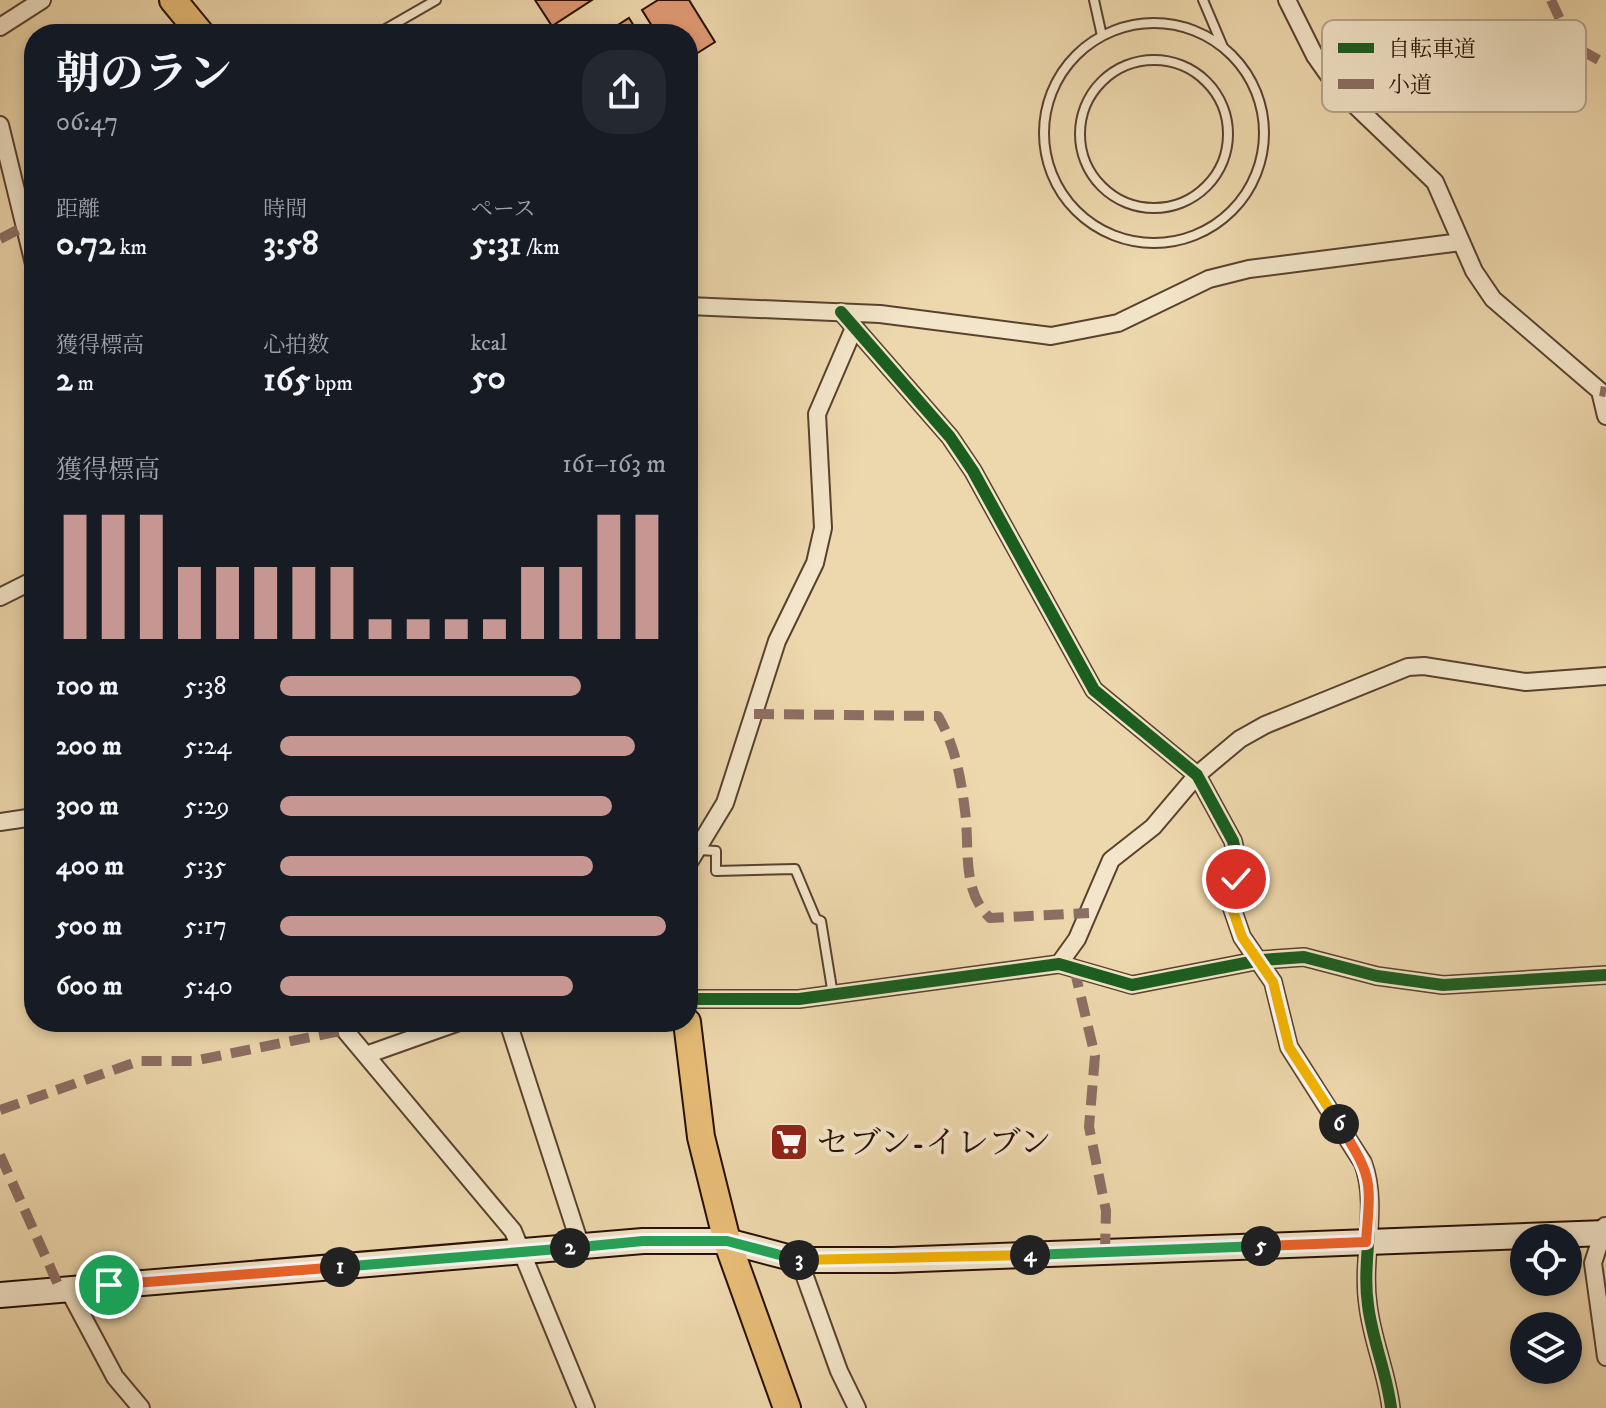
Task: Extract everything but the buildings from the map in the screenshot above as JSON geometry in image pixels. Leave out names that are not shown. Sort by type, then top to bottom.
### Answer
[{"type":"main road","points":[[173,0],[193,24]]},
{"type":"main road","points":[[688,1032],[701,1137],[727,1241],[787,1408]]},
{"type":"street","points":[[0,27],[42,0]]},
{"type":"street","points":[[1287,0],[1322,66]]},
{"type":"street","points":[[1362,112],[1435,182],[1461,242],[1493,299],[1600,391],[1606,416]]},
{"type":"street","points":[[0,125],[24,204]]},
{"type":"street","points":[[698,306],[841,312],[1051,336],[1118,323],[1209,279],[1249,269],[1461,242]]},
{"type":"street","points":[[841,312],[950,437],[973,471],[1094,690],[1197,775],[1233,841],[1237,859],[1232,908],[1242,937],[1261,960],[1273,982],[1289,1047],[1363,1163],[1371,1183],[1366,1242],[1368,1306],[1388,1381],[1391,1408]]},
{"type":"street","points":[[699,850],[725,803],[777,641],[815,563],[823,528],[817,414],[854,328]]},
{"type":"street","points":[[0,597],[24,585]]},
{"type":"street","points":[[1059,964],[1077,939],[1111,860],[1153,827],[1197,775],[1240,739],[1265,725],[1408,667],[1424,666],[1526,682],[1606,676]]},
{"type":"street","points":[[0,822],[24,818]]},
{"type":"street","points":[[698,999],[799,999],[1059,964],[1132,985],[1261,960],[1304,957],[1377,976],[1443,985],[1606,975]]},
{"type":"street","points":[[346,1032],[513,1231],[586,1408]]},
{"type":"street","points":[[366,1055],[431,1032]]},
{"type":"street","points":[[511,1032],[581,1247]]},
{"type":"street","points":[[0,1295],[643,1241],[727,1241],[799,1260],[893,1260],[1604,1230],[1593,1263],[1606,1357]]},
{"type":"street","points":[[799,1260],[839,1371],[857,1408]]},
{"type":"street","points":[[68,1289],[115,1377],[141,1408]]},
{"type":"lane","points":[[394,24],[436,0]]},
{"type":"lane","points":[[1094,0],[1102,36]]},
{"type":"lane","points":[[1203,0],[1223,47]]},
{"type":"lane","points":[[1151,23],[1177,25],[1201,33],[1223,47],[1241,65],[1255,87],[1263,112],[1265,137],[1261,162],[1251,186],[1236,207],[1217,224],[1194,236],[1169,243],[1143,243],[1107,233],[1075,211],[1053,179],[1043,142],[1047,104],[1063,69],[1080,50],[1102,36],[1125,26],[1151,23]]},
{"type":"lane","points":[[1148,60],[1176,64],[1202,77],[1220,100],[1228,127],[1225,156],[1211,181],[1197,194],[1161,208],[1142,207],[1107,191],[1089,168],[1080,140],[1087,103],[1097,86],[1120,69],[1148,60]]},
{"type":"lane","points":[[699,850],[716,851],[716,871],[795,869],[816,919],[821,921],[833,995]]},
{"type":"marked path","points":[[1551,0],[1560,20]]},
{"type":"marked path","points":[[1586,53],[1606,64]]},
{"type":"marked path","points":[[0,239],[24,227]]},
{"type":"marked path","points":[[1600,391],[1606,392]]},
{"type":"marked path","points":[[754,714],[938,716],[949,738],[959,774],[965,811],[968,868],[981,907],[990,918],[1089,913]]},
{"type":"marked path","points":[[1074,968],[1095,1056],[1089,1127],[1106,1211],[1105,1251]]},
{"type":"marked path","points":[[0,1110],[139,1061],[193,1061],[335,1032]]},
{"type":"marked path","points":[[0,1155],[60,1289]]},
{"type":"cycle path","points":[[841,312],[950,437],[973,471],[1094,690],[1197,775],[1233,841],[1237,859],[1232,908],[1242,937],[1273,982],[1289,1047],[1363,1163],[1368,1180],[1370,1214],[1366,1287],[1391,1408]]},
{"type":"cycle path","points":[[698,999],[799,999],[1059,964],[1132,985],[1261,960],[1304,957],[1377,976],[1443,985],[1606,975]]},
{"type":"place","name":"セブン-イレブン","points":[[789,1142]]},
{"type":"route","points":[[109,1285],[643,1241],[727,1241],[799,1260],[893,1260],[1366,1242],[1371,1183],[1363,1163],[1289,1047],[1273,982],[1261,960],[1242,937],[1232,908],[1236,879]]}]
